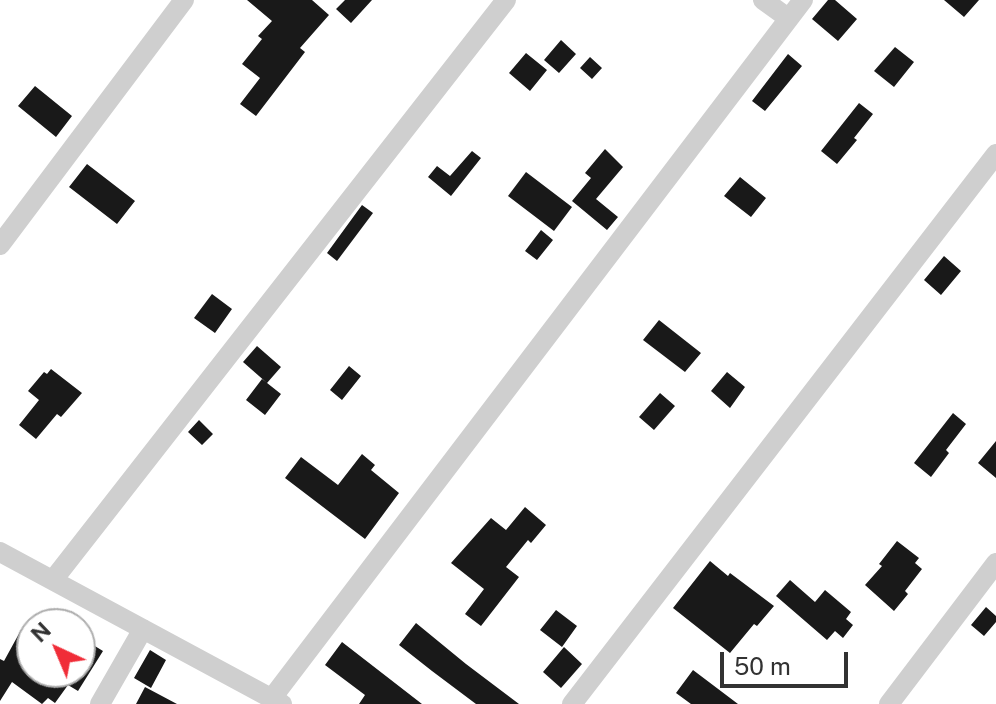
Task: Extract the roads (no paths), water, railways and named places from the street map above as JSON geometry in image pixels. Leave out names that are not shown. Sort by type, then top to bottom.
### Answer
[{"type":"street","points":[[0,245],[184,0]]},
{"type":"street","points":[[53,580],[506,0]]},
{"type":"street","points":[[763,0],[788,18]]},
{"type":"street","points":[[0,552],[277,701],[803,0]]},
{"type":"street","points":[[572,704],[996,154]]},
{"type":"street","points":[[889,704],[996,563]]},
{"type":"street","points":[[100,704],[143,629]]}]
